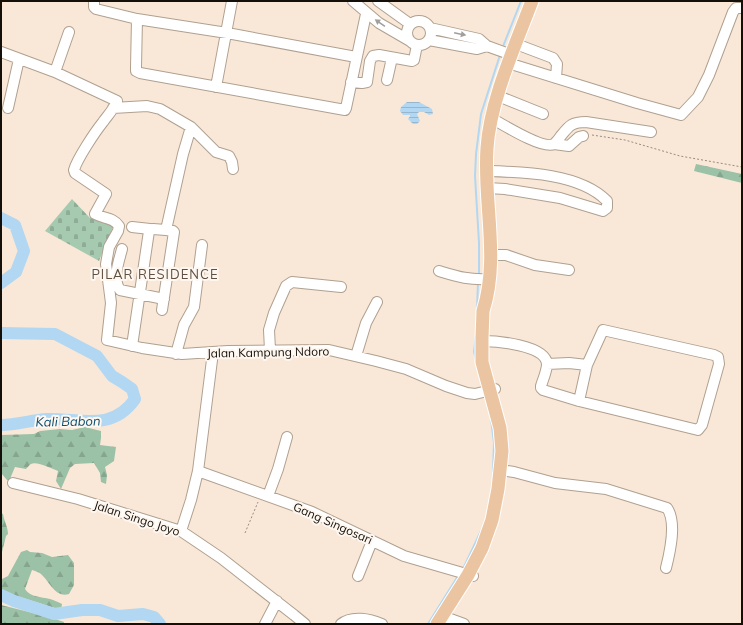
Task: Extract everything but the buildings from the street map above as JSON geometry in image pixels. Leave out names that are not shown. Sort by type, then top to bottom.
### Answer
[{"type":"main road","points":[[442,621],[469,575],[487,551],[493,538],[501,508],[506,435],[504,420],[488,391],[488,364],[484,341],[487,311],[486,279],[491,242],[486,149],[491,118],[511,54],[532,1]]},
{"type":"street","points":[[94,1],[94,7],[96,9],[137,19],[227,33],[356,57]]},
{"type":"street","points":[[216,87],[232,1]]},
{"type":"street","points":[[378,1],[410,24]]},
{"type":"street","points":[[355,2],[366,14],[392,32],[413,43],[425,44],[429,40],[431,34],[430,28]]},
{"type":"street","points":[[511,54],[556,78],[681,115],[698,97],[712,68],[733,12],[736,8],[742,8]]},
{"type":"street","points":[[137,19],[136,71],[140,73],[345,110],[366,14]]},
{"type":"street","points":[[351,82],[367,82],[370,61],[373,56],[379,55],[412,61],[414,60],[413,43],[407,36],[407,30],[410,24],[421,21],[430,28],[479,38],[490,48]]},
{"type":"street","points":[[55,72],[69,32]]},
{"type":"street","points":[[429,40],[476,49],[490,48],[511,54],[553,58],[557,64],[556,78]]},
{"type":"street","points":[[1,52],[55,72],[115,99],[116,103],[113,108]]},
{"type":"street","points":[[387,80],[392,58]]},
{"type":"street","points":[[8,108],[19,59]]},
{"type":"street","points":[[498,96],[543,114]]},
{"type":"street","points":[[113,108],[153,106],[160,109],[191,127],[216,152],[229,156],[233,169]]},
{"type":"street","name":"Jalan Kampung Ndoro","points":[[113,108],[84,151],[74,170],[75,173],[106,194],[95,214],[110,218],[116,221],[119,226],[118,231],[109,247],[106,264],[111,303],[107,340],[179,354],[228,350],[325,350],[356,356],[406,369],[460,391],[472,394],[488,391]]},
{"type":"street","points":[[491,118],[528,138],[545,144],[569,146],[579,137],[583,136]]},
{"type":"street","points":[[554,144],[571,124],[577,122],[586,122],[651,132]]},
{"type":"street","points":[[166,230],[183,154],[191,127]]},
{"type":"street","points":[[486,171],[526,172],[564,178],[593,189],[607,201],[607,208],[603,211],[560,198],[505,189],[487,188]]},
{"type":"street","points":[[132,227],[174,232],[162,310]]},
{"type":"street","points":[[132,346],[146,247],[150,229]]},
{"type":"street","points":[[179,354],[184,325],[194,307],[202,245]]},
{"type":"street","points":[[122,249],[116,278],[117,286],[120,290],[164,299]]},
{"type":"street","points":[[490,255],[506,255],[535,265],[569,270]]},
{"type":"street","points":[[439,271],[471,280],[486,279]]},
{"type":"street","points":[[270,350],[269,330],[272,319],[286,286],[289,283],[292,282],[342,287]]},
{"type":"street","points":[[356,356],[366,323],[377,302]]},
{"type":"street","points":[[484,341],[505,343],[533,349],[543,355],[547,364],[541,388],[543,390],[579,401],[698,430],[702,425],[719,364],[718,357],[603,330],[588,365],[579,401]]},
{"type":"street","points":[[181,530],[191,500],[198,471],[213,352]]},
{"type":"street","points":[[547,364],[568,363],[588,365]]},
{"type":"street","points":[[265,495],[278,469],[287,437]]},
{"type":"street","points":[[503,470],[554,483],[606,489],[667,508],[671,516],[672,544],[666,568]]},
{"type":"street","name":"Gang Singosari","points":[[198,471],[312,512],[404,556],[469,575]]},
{"type":"street","name":"Jalan Singo Joyo","points":[[13,483],[78,499],[181,530],[221,558],[305,624]]},
{"type":"street","points":[[358,576],[372,541]]},
{"type":"street","points":[[264,624],[277,601]]},
{"type":"street","points":[[341,624],[352,620],[364,619],[382,624]]},
{"type":"street","points":[[442,621],[464,624]]},
{"type":"path","points":[[583,136],[606,136],[680,156],[742,167]]},
{"type":"path","points":[[245,533],[265,495]]},
{"type":"green space","points":[[696,164],[742,174],[742,183],[694,171]]},
{"type":"green space","points":[[72,199],[90,218],[101,220],[113,227],[99,261],[45,231]]},
{"type":"green space","points":[[85,427],[101,431],[100,445],[116,447],[114,461],[105,467],[107,475],[106,484],[101,482],[100,473],[94,463],[75,464],[70,468],[61,489],[56,481],[58,471],[41,464],[31,464],[26,469],[15,467],[9,481],[1,473],[1,435],[34,434],[40,431],[60,429],[72,430]]},
{"type":"green space","points":[[1,513],[3,514],[8,534],[6,536],[1,556]]},
{"type":"green space","points":[[27,550],[52,557],[68,555],[74,563],[74,585],[69,594],[64,595],[56,592],[41,574],[32,570],[25,589],[30,594],[52,599],[62,604],[61,610],[1,592],[1,578],[2,579],[8,576],[21,552]]},
{"type":"green space","points":[[1,605],[49,617],[64,622],[64,624],[1,624]]},
{"type":"water","points":[[407,102],[419,102],[432,109],[433,114],[429,115],[424,112],[419,112],[417,114],[420,121],[417,124],[413,124],[408,119],[410,115],[403,115],[400,111],[401,107]]},
{"type":"waterway","points":[[502,49],[521,1]]},
{"type":"waterway","points":[[479,275],[479,243],[475,176],[476,154],[481,114],[500,55]]},
{"type":"waterway","name":"Kali Babon","points":[[1,218],[15,225],[24,251],[16,272],[1,283]]},
{"type":"waterway","points":[[477,311],[478,281]]},
{"type":"waterway","name":"Kali Babon","points":[[1,333],[55,334],[97,356],[112,376],[132,389],[135,399],[126,409],[116,416],[106,420],[84,421],[47,419],[1,425]]},
{"type":"waterway","points":[[476,335],[474,352],[476,359]]},
{"type":"waterway","points":[[491,419],[494,443],[493,471]]},
{"type":"waterway","points":[[463,569],[481,531]]},
{"type":"waterway","points":[[428,624],[458,576]]},
{"type":"waterway","name":"Kali Babon","points":[[1,595],[14,601],[54,614],[82,610],[100,610],[118,616],[143,614],[154,617],[160,624]]},
{"type":"district","name":"PILAR RESIDENCE","points":[[155,274]]}]
